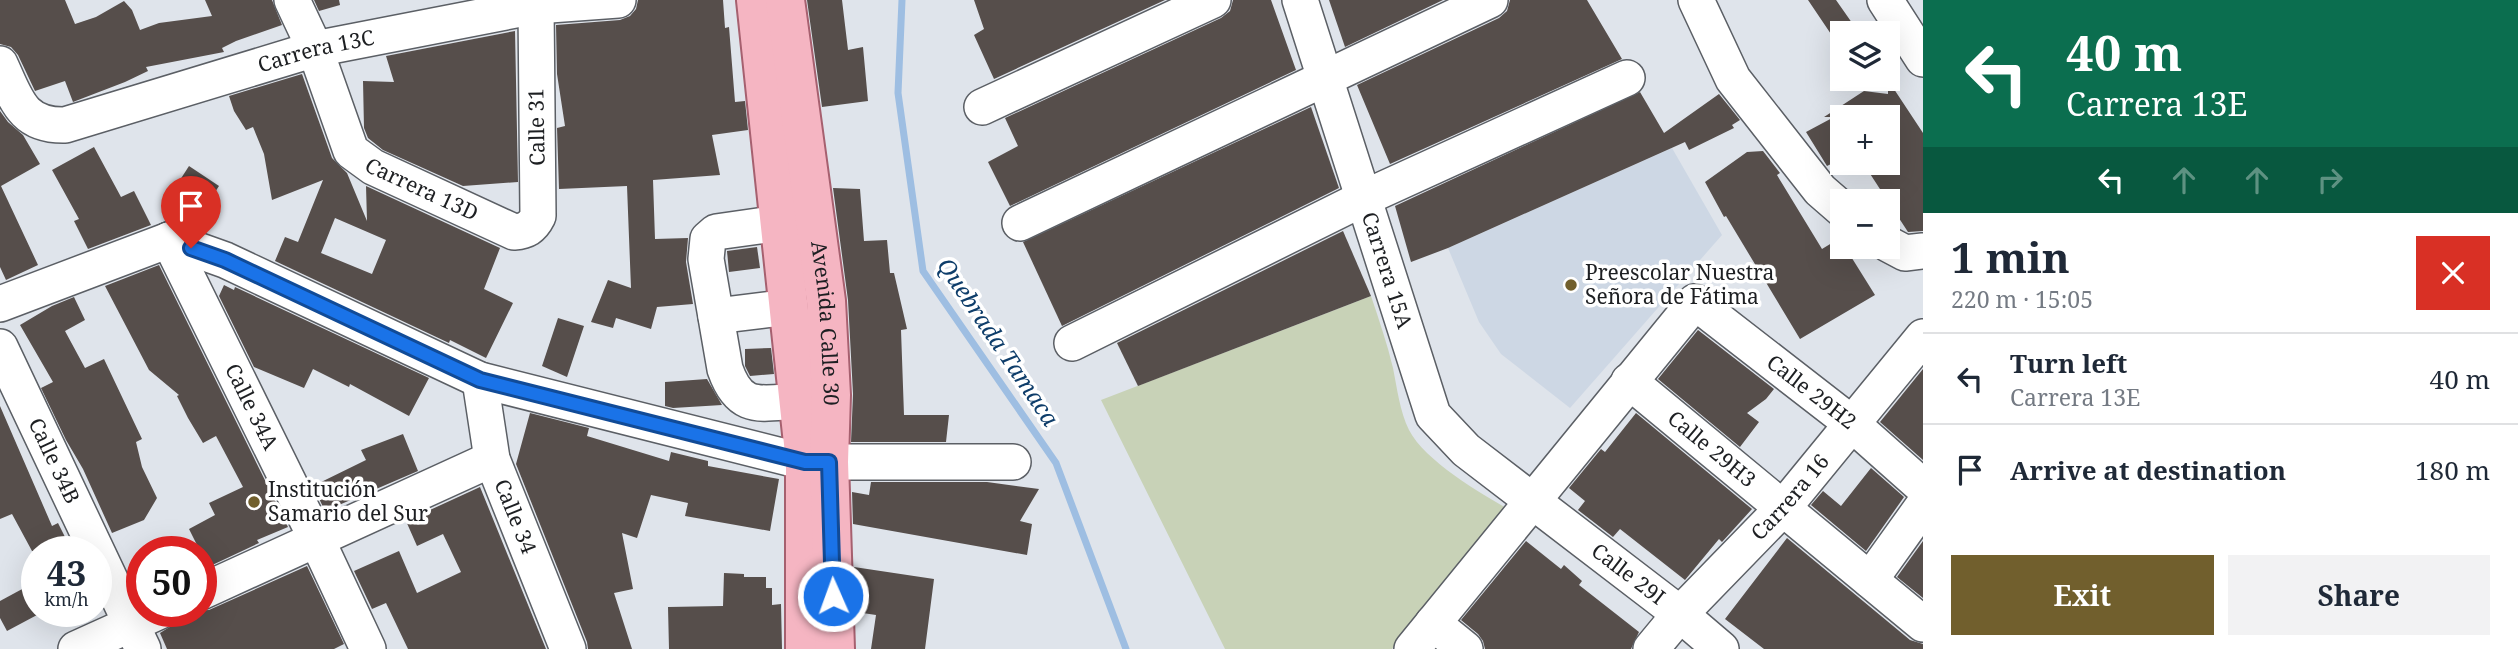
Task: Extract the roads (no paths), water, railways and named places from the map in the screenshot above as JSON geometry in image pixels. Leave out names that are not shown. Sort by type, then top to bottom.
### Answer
[{"type":"main road","name":"Avenida Calle 30","points":[[756,0],[799,401],[817,462],[835,649]]},
{"type":"main road","name":"Avenida Calle 30","points":[[785,0],[826,301],[831,395],[817,462],[805,649]]},
{"type":"street","points":[[292,0],[315,49]]},
{"type":"street","name":"Carrera 13C","points":[[0,64],[24,113],[50,125],[65,125],[315,49],[536,6],[618,0]]},
{"type":"street","points":[[982,107],[1213,0]]},
{"type":"street","name":"Carrera 15A","points":[[1300,0],[1433,415],[1466,450],[1532,502]]},
{"type":"street","points":[[1020,223],[1490,0]]},
{"type":"street","points":[[1696,0],[1733,79],[1820,190],[1830,199]]},
{"type":"street","points":[[1885,0],[1923,59]]},
{"type":"street","name":"Calle 31","points":[[514,232],[526,231],[538,216],[536,6]]},
{"type":"street","name":"Carrera 13D","points":[[315,49],[351,151],[373,167],[514,232]]},
{"type":"street","points":[[1072,343],[1364,198],[1627,78]]},
{"type":"street","points":[[780,223],[716,232],[708,239],[706,259],[730,385],[738,395],[752,403],[799,401]]},
{"type":"street","points":[[0,304],[169,240],[225,260],[480,380],[817,462],[1013,462]]},
{"type":"street","name":"Calle 34A","points":[[169,240],[368,649]]},
{"type":"street","points":[[1900,250],[1905,253],[1923,251]]},
{"type":"street","name":"Calle 29H2","points":[[1629,381],[1695,302],[1851,423],[1923,487]]},
{"type":"street","points":[[716,316],[789,307]]},
{"type":"street","name":"Carrera 16","points":[[1651,649],[1680,614],[1783,508],[1923,337]]},
{"type":"street","name":"Calle 34B","points":[[0,347],[145,628]]},
{"type":"street","name":"Calle 34","points":[[480,380],[492,459],[568,649]]},
{"type":"street","points":[[1465,649],[1422,636],[1629,381]]},
{"type":"street","name":"Calle 29H3","points":[[1629,381],[1923,624]]},
{"type":"street","points":[[217,584],[492,459]]},
{"type":"street","name":"Calle 29I","points":[[1532,502],[1680,614],[1721,649]]},
{"type":"street","points":[[1870,580],[1923,506]]},
{"type":"street","points":[[76,649],[145,628]]},
{"type":"waterway","name":"Quebrada Tamaca","points":[[902,0],[898,93],[923,271],[1056,463],[1126,649]]},
{"type":"place","name":"Preescolar Nuestra Señora de Fátima","points":[[1571,285]]},
{"type":"place","name":"Institución Samario del Sur","points":[[254,502]]}]
